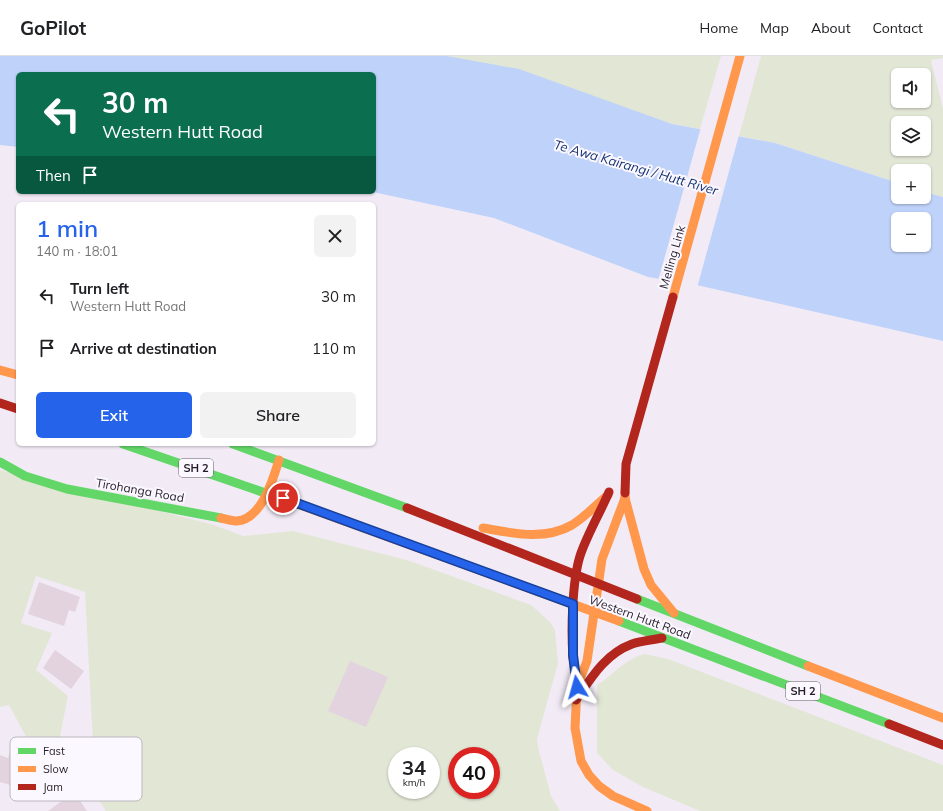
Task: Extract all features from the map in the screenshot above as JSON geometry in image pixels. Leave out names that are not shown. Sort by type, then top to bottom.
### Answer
[{"type":"main road","name":"Melling Link","points":[[577,687],[587,661],[602,559],[625,498],[626,464],[740,56]]},
{"type":"main road","points":[[0,370],[16,374]]},
{"type":"main road","points":[[0,403],[16,408]]},
{"type":"main road","name":"Western Hutt Road","points":[[130,446],[268,492],[573,604],[943,745]]},
{"type":"main road","name":"Western Hutt Road","points":[[239,446],[437,519],[598,584],[943,718]]},
{"type":"main road","name":"Tirohanga Road","points":[[0,462],[25,476],[67,489],[237,521],[254,514],[268,492],[279,460]]},
{"type":"main road","name":"Melling Link","points":[[577,687],[573,655],[573,604],[576,575],[580,556],[608,495],[626,464]]},
{"type":"main road","points":[[437,519],[517,534],[538,535],[557,532],[573,524],[608,495]]},
{"type":"main road","points":[[625,498],[644,569],[652,585],[675,614]]},
{"type":"main road","points":[[576,700],[592,676],[605,660],[615,651],[632,644],[662,638]]},
{"type":"main road","points":[[577,687],[575,728],[577,744],[581,760],[589,775],[599,786],[613,796],[647,811]]},
{"type":"green space","points":[[447,56],[721,56],[700,129],[672,124]]},
{"type":"green space","points":[[761,56],[943,56],[943,58],[931,60],[943,109],[943,197],[931,194],[931,164],[891,164],[891,181],[775,143],[739,136]]},
{"type":"green space","points":[[0,470],[214,525],[243,536],[293,531],[410,561],[531,605],[550,622],[555,630],[558,663],[537,739],[551,796],[560,811],[106,811],[99,801],[142,801],[142,737],[93,737],[85,592],[36,576],[21,623],[52,633],[36,670],[68,696],[60,737],[26,737],[9,705],[0,707]]},
{"type":"green space","points":[[645,654],[668,659],[943,765],[943,811],[700,811],[643,787],[613,770],[597,753],[597,685],[631,659]]},
{"type":"water","name":"Te Awa Kairangi / Hutt River","points":[[0,56],[447,56],[519,69],[672,124],[775,143],[891,181],[891,204],[931,204],[931,194],[943,197],[943,341],[701,286],[648,277],[494,218],[376,193],[376,72],[16,72],[16,147],[0,145]]},
{"type":"pier","points":[[701,127],[739,135],[697,288],[658,281]]},
{"type":"building","points":[[39,582],[80,597],[75,612],[69,610],[64,626],[28,614]]},
{"type":"building","points":[[55,650],[84,671],[71,689],[43,668]]},
{"type":"building","points":[[350,661],[388,677],[366,727],[328,711]]},
{"type":"building","points":[[10,751],[10,785],[0,782],[0,755],[8,758]]},
{"type":"building","points":[[62,801],[80,801],[87,811],[48,811]]},
{"type":"traffic: fast","points":[[129,446],[303,506]]},
{"type":"traffic: fast","points":[[238,446],[407,508]]},
{"type":"traffic: fast","points":[[0,462],[25,476],[67,489],[221,518]]},
{"type":"traffic: fast","points":[[637,599],[808,666]]},
{"type":"traffic: fast","points":[[619,621],[889,724]]},
{"type":"traffic: slow","points":[[673,297],[740,56]]},
{"type":"traffic: slow","points":[[0,370],[16,374]]},
{"type":"traffic: slow","points":[[221,518],[237,521],[246,519],[253,513],[260,506],[270,487],[279,460]]},
{"type":"traffic: slow","points":[[577,687],[587,661],[602,559],[625,498],[625,493]]},
{"type":"traffic: slow","points":[[483,528],[528,534],[550,533],[561,530],[577,522],[608,495]]},
{"type":"traffic: slow","points":[[625,498],[644,569],[651,585],[674,613]]},
{"type":"traffic: slow","points":[[303,506],[619,621]]},
{"type":"traffic: slow","points":[[573,657],[577,687],[575,728],[581,761],[589,775],[599,786],[613,796],[647,811]]},
{"type":"traffic: slow","points":[[808,666],[943,718]]},
{"type":"traffic: jam","points":[[625,493],[626,464],[673,297]]},
{"type":"traffic: jam","points":[[0,403],[16,408]]},
{"type":"traffic: jam","points":[[573,657],[573,606],[577,567],[586,540],[609,492]]},
{"type":"traffic: jam","points":[[407,508],[637,599]]},
{"type":"traffic: jam","points":[[576,700],[587,683],[606,660],[622,648],[643,641],[662,638]]},
{"type":"traffic: jam","points":[[889,724],[943,745]]},
{"type":"route","points":[[283,498],[573,604],[573,655],[577,687]]}]
